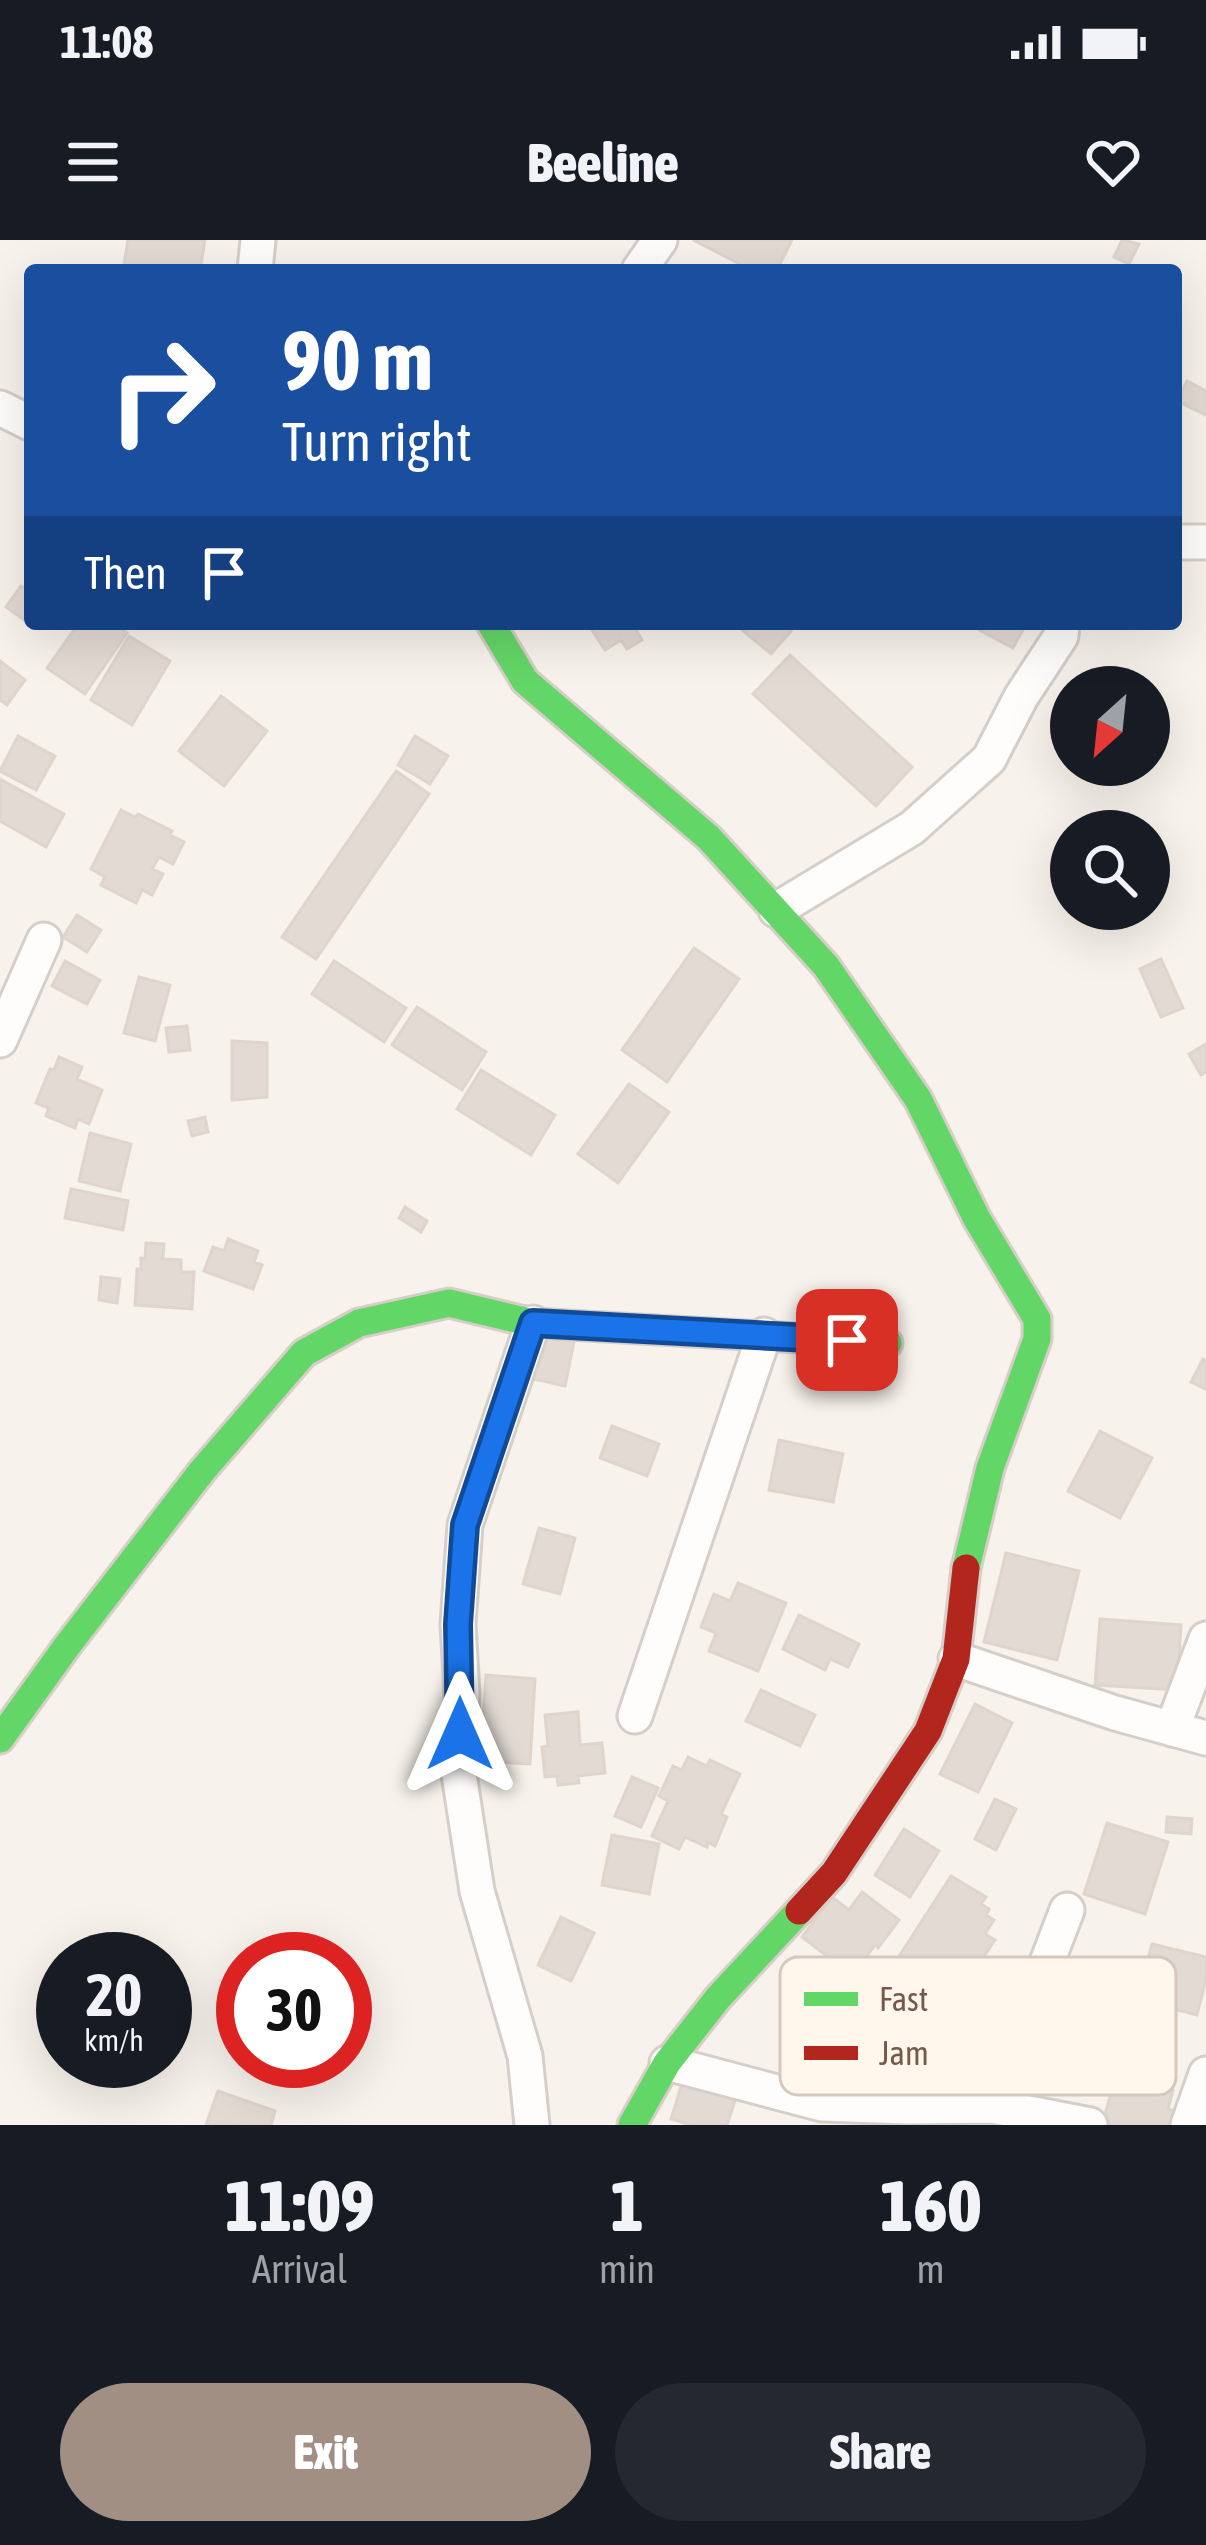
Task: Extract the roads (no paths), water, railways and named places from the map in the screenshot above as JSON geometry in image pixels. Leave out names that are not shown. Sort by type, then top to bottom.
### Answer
[{"type":"street","points":[[495,630],[525,681],[709,838],[826,966],[918,1100],[977,1219],[1036,1319],[1036,1339],[990,1468],[966,1563],[956,1659],[928,1731],[835,1873],[718,1998],[667,2063],[632,2125]]},
{"type":"street","points":[[776,910],[912,828],[989,759],[1061,630]]},
{"type":"street","points":[[0,1040],[44,940]]},
{"type":"street","points":[[0,1739],[202,1471],[304,1353],[359,1323],[449,1303],[533,1323],[888,1343]]},
{"type":"street","points":[[532,2125],[525,2056],[477,1891],[459,1774],[458,1624],[465,1525],[533,1323]]},
{"type":"street","points":[[635,1716],[764,1336]]},
{"type":"street","points":[[1172,1729],[1206,1639]]},
{"type":"street","points":[[956,1659],[1206,1738]]},
{"type":"street","points":[[1049,1957],[1067,1910]]},
{"type":"street","points":[[667,2063],[780,2093]]},
{"type":"street","points":[[1188,2125],[1206,2074]]},
{"type":"street","points":[[788,2095],[822,2104],[992,2106],[1090,2125]]},
{"type":"street","points":[[992,2106],[996,2095]]}]
